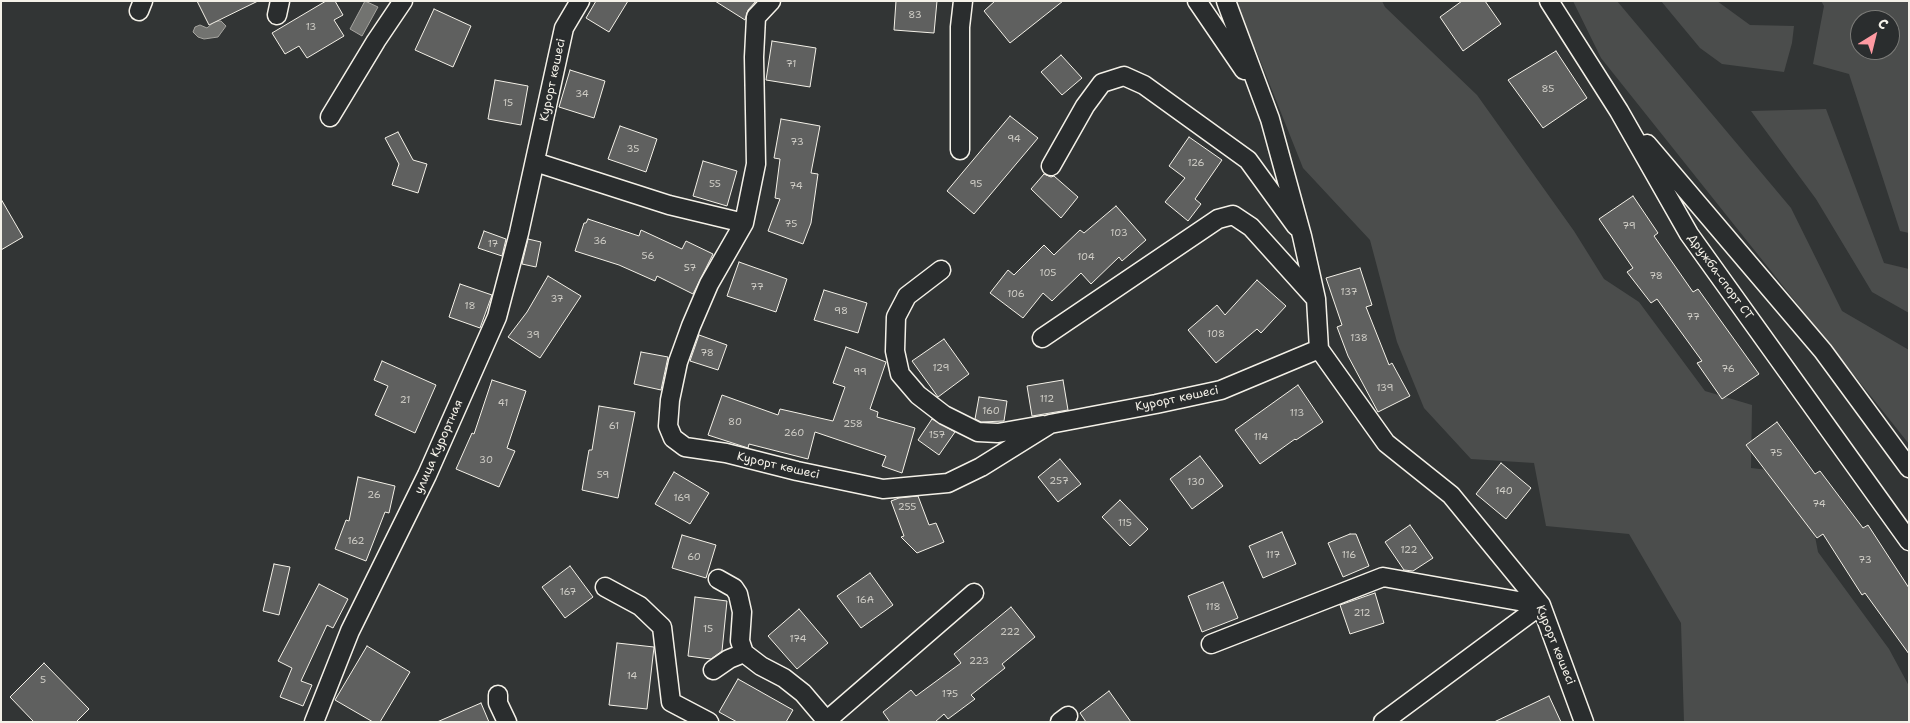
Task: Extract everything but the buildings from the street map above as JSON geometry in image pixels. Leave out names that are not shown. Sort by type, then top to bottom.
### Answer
[{"type":"street","points":[[330,117],[376,41],[403,1]]},
{"type":"street","name":"Курорт көшесі","points":[[536,162],[564,28],[580,1]]},
{"type":"street","name":"Курорт көшесі","points":[[771,1],[756,17],[754,57],[756,164],[744,223],[709,284],[678,362],[670,400],[668,426],[673,438],[686,447],[726,453],[796,471],[883,488],[948,483],[981,467],[1050,424],[1221,390],[1319,349],[1386,443],[1452,496],[1541,605],[1584,722]]},
{"type":"street","points":[[960,150],[960,27],[963,1]]},
{"type":"street","points":[[1197,1],[1260,93]]},
{"type":"street","points":[[1226,1],[1270,119],[1302,236],[1316,300],[1319,349]]},
{"type":"street","name":"Дружба-спорт СТ","points":[[1549,1],[1619,111],[1688,234],[1909,541]]},
{"type":"street","points":[[1051,166],[1085,106],[1102,83],[1124,76],[1144,85],[1248,160],[1302,236]]},
{"type":"street","points":[[1619,111],[1822,351],[1909,468]]},
{"type":"street","points":[[536,162],[669,205],[744,223]]},
{"type":"street","name":"улица Курортная","points":[[314,722],[350,631],[427,475],[497,317],[520,233],[536,162]]},
{"type":"street","points":[[1042,338],[1218,219],[1233,215],[1252,227],[1316,300]]},
{"type":"street","points":[[941,270],[907,296],[896,318],[895,351],[900,374],[918,395],[944,415],[978,432],[998,433],[1050,424]]},
{"type":"street","points":[[1211,644],[1383,577],[1541,605]]},
{"type":"street","points":[[718,579],[734,588],[738,594],[742,612],[740,641],[744,653],[750,659],[803,693],[826,721],[974,593]]},
{"type":"street","points":[[605,587],[640,606],[662,627],[671,702],[709,722]]},
{"type":"street","points":[[1383,722],[1541,605]]},
{"type":"street","points":[[713,670],[729,659],[744,653]]},
{"type":"street","points":[[498,695],[498,703],[507,722]]},
{"type":"shaded area","points":[[365,1],[378,7],[362,36],[350,29]]},
{"type":"shaded area","points":[[1215,1],[1382,1],[1385,7],[1477,95],[1574,231],[1604,279],[1639,302],[1705,391],[1752,405],[1751,468],[1803,474],[1818,552],[1889,649],[1909,686],[1909,722],[1684,722],[1681,623],[1629,534],[1546,526],[1534,463],[1471,459],[1424,408],[1397,342],[1370,240],[1303,168],[1256,50]]},
{"type":"shaded area","points":[[1573,1],[1617,1],[1791,208],[1842,311],[1909,350],[1909,444],[1601,58]]},
{"type":"shaded area","points":[[1661,1],[1717,1],[1750,25],[1794,26],[1792,43],[1784,72],[1722,64],[1700,48]]},
{"type":"shaded area","points":[[1821,1],[1909,1],[1909,233],[1900,231],[1849,74],[1813,64],[1824,6]]},
{"type":"shaded area","points":[[215,21],[221,21],[226,26],[218,37],[204,39],[198,37],[193,32],[195,27],[200,25],[207,28]]},
{"type":"shaded area","points":[[1826,109],[1884,263],[1909,269],[1909,313],[1872,292],[1816,199],[1751,111]]}]
